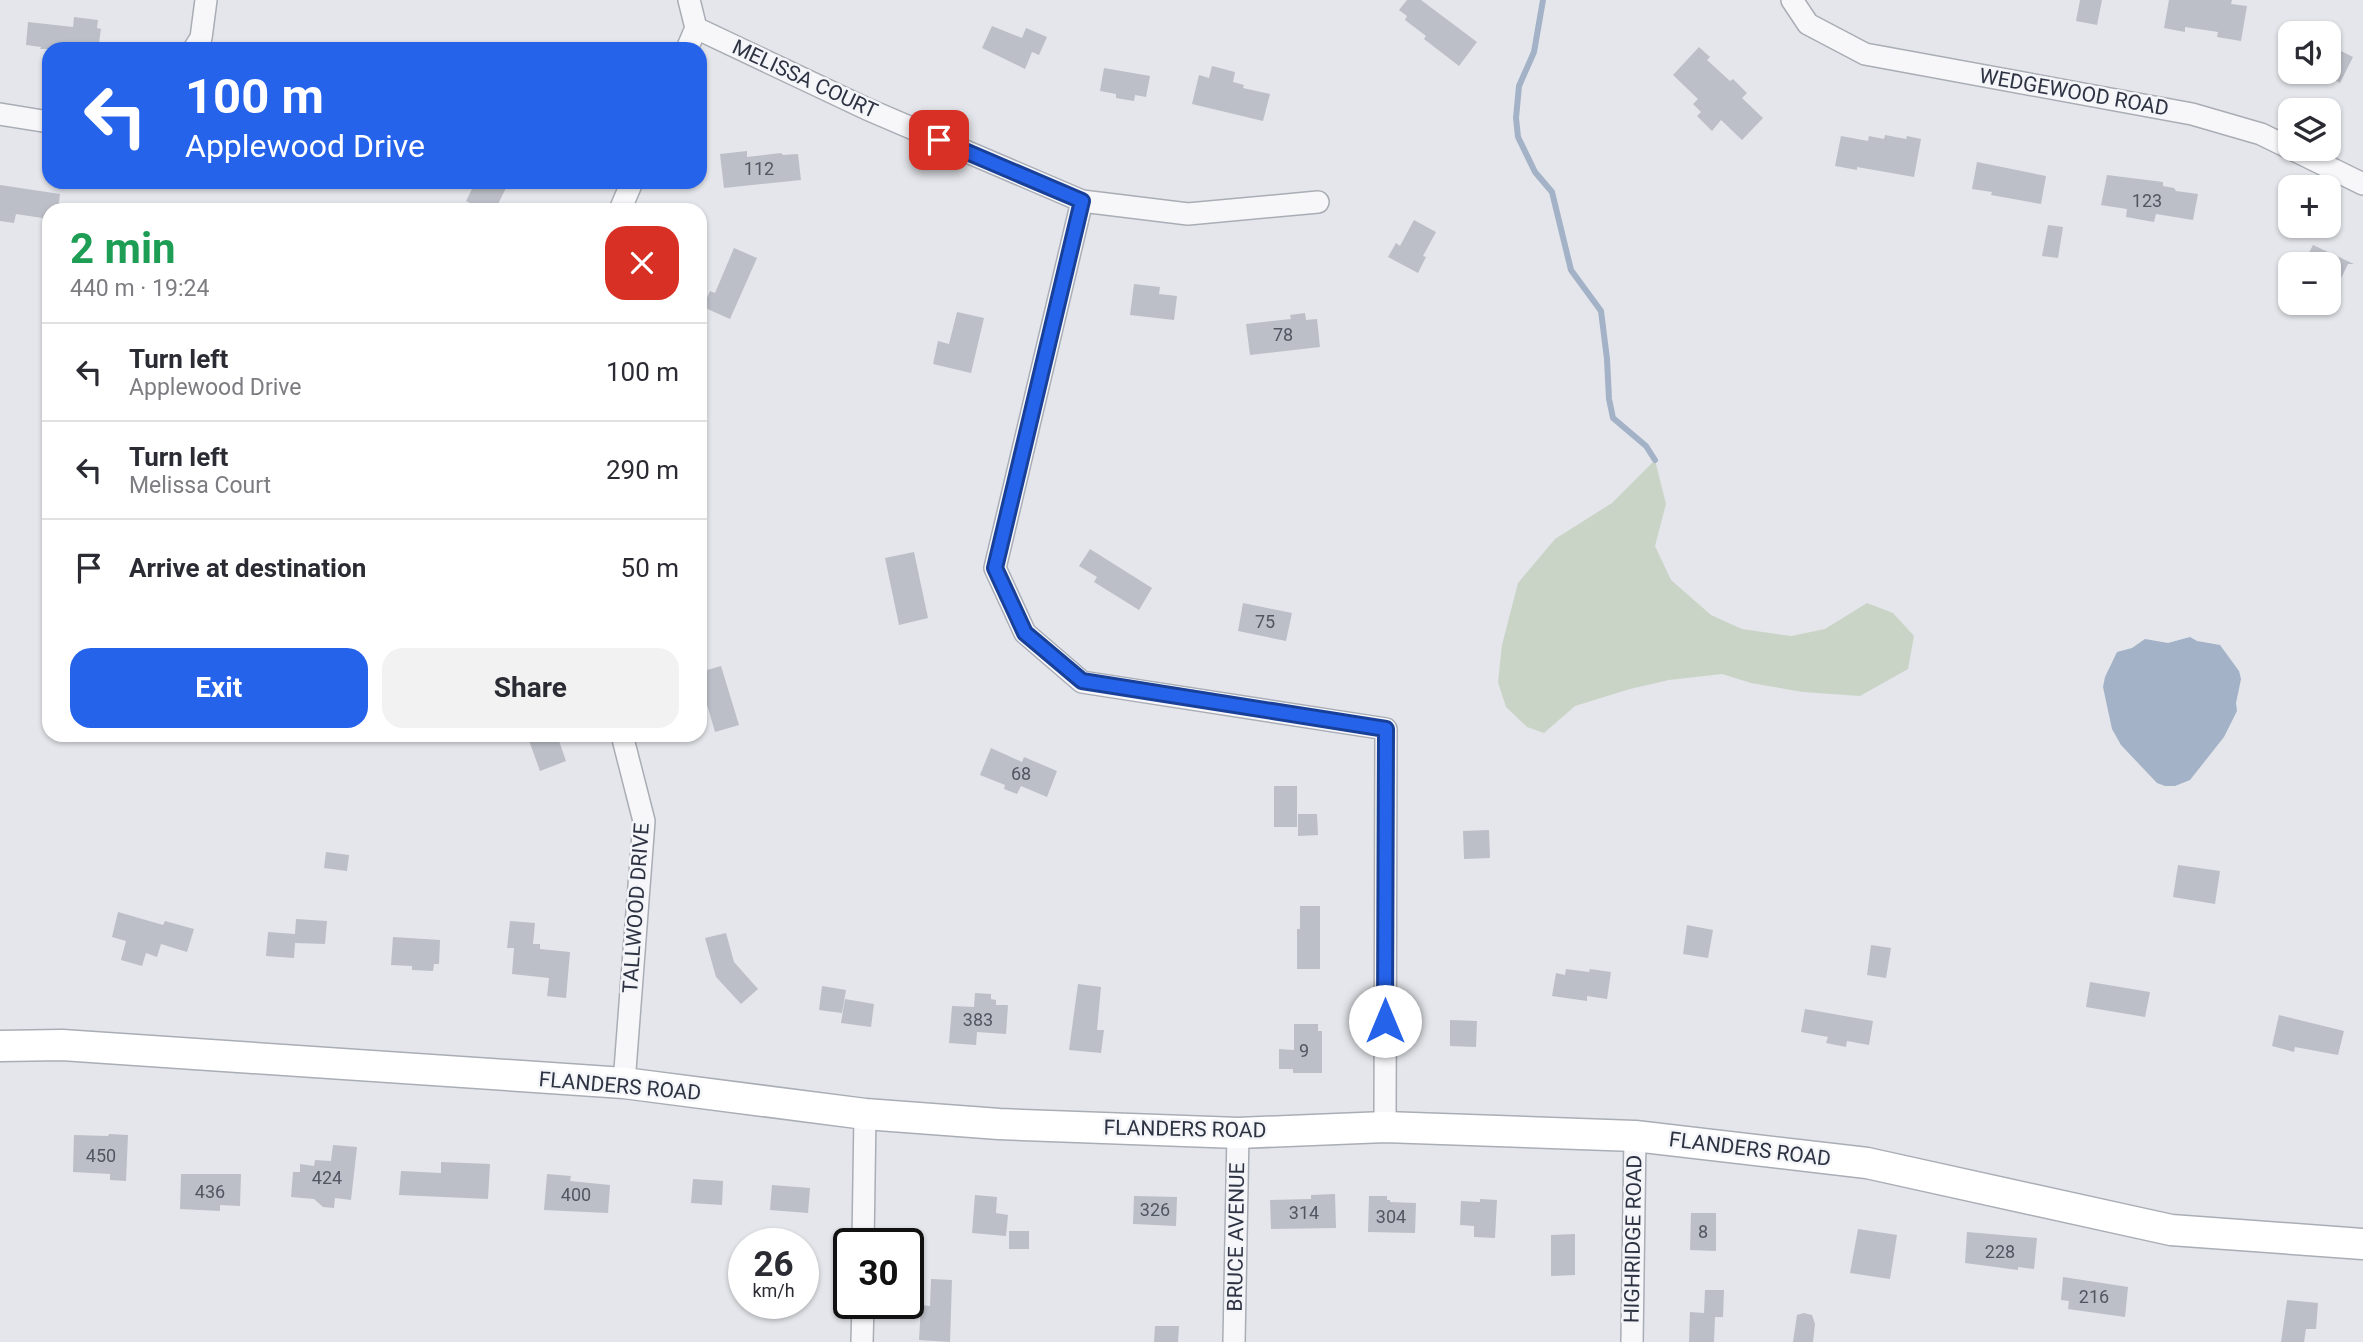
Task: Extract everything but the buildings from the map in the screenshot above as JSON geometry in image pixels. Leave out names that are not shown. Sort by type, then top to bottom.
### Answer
[{"type":"street","points":[[198,42],[206,0]]},
{"type":"street","points":[[689,0],[695,28],[690,42]]},
{"type":"street","name":"WEDGEWOOD ROAD","points":[[1792,0],[1808,24],[1866,54],[2192,114],[2261,134],[2363,184]]},
{"type":"street","name":"MELISSA COURT","points":[[695,28],[867,109],[1082,201],[1188,214],[1318,202]]},
{"type":"street","points":[[0,114],[42,121]]},
{"type":"street","points":[[1082,201],[995,568],[1025,633],[1082,681],[1386,729],[1385,1127]]},
{"type":"street","name":"TALLWOOD DRIVE","points":[[624,742],[644,821],[624,1083]]},
{"type":"street","name":"FLANDERS ROAD","points":[[0,1046],[62,1045],[624,1083],[865,1114],[999,1124],[1238,1133],[1385,1127],[1634,1136],[1867,1163],[2171,1230],[2363,1244]]},
{"type":"street","points":[[863,1228],[865,1114]]},
{"type":"street","name":"BRUCE AVENUE","points":[[1234,1342],[1238,1133]]},
{"type":"street","name":"HIGHRIDGE ROAD","points":[[1632,1342],[1634,1136]]},
{"type":"street","points":[[862,1342],[863,1319]]},
{"type":"green space","points":[[1655,460],[1666,504],[1655,546],[1671,580],[1711,615],[1742,629],[1791,636],[1825,629],[1867,603],[1893,613],[1914,636],[1908,669],[1860,696],[1803,692],[1751,683],[1722,674],[1669,680],[1575,706],[1544,733],[1527,727],[1506,707],[1498,682],[1502,645],[1518,583],[1555,539],[1612,503]]},
{"type":"water","points":[[2190,637],[2220,645],[2239,671],[2241,679],[2237,711],[2224,737],[2190,780],[2175,786],[2165,786],[2157,783],[2121,745],[2112,729],[2103,687],[2117,652],[2132,648],[2145,639],[2168,643]]},
{"type":"waterway","points":[[1543,0],[1534,52],[1519,86],[1516,118],[1518,137],[1535,172],[1552,192],[1571,270],[1601,311],[1613,418],[1646,446],[1655,460]]},
{"type":"route","points":[[939,140],[1082,201],[995,568],[1025,633],[1082,681],[1386,729],[1385,1021]]}]
